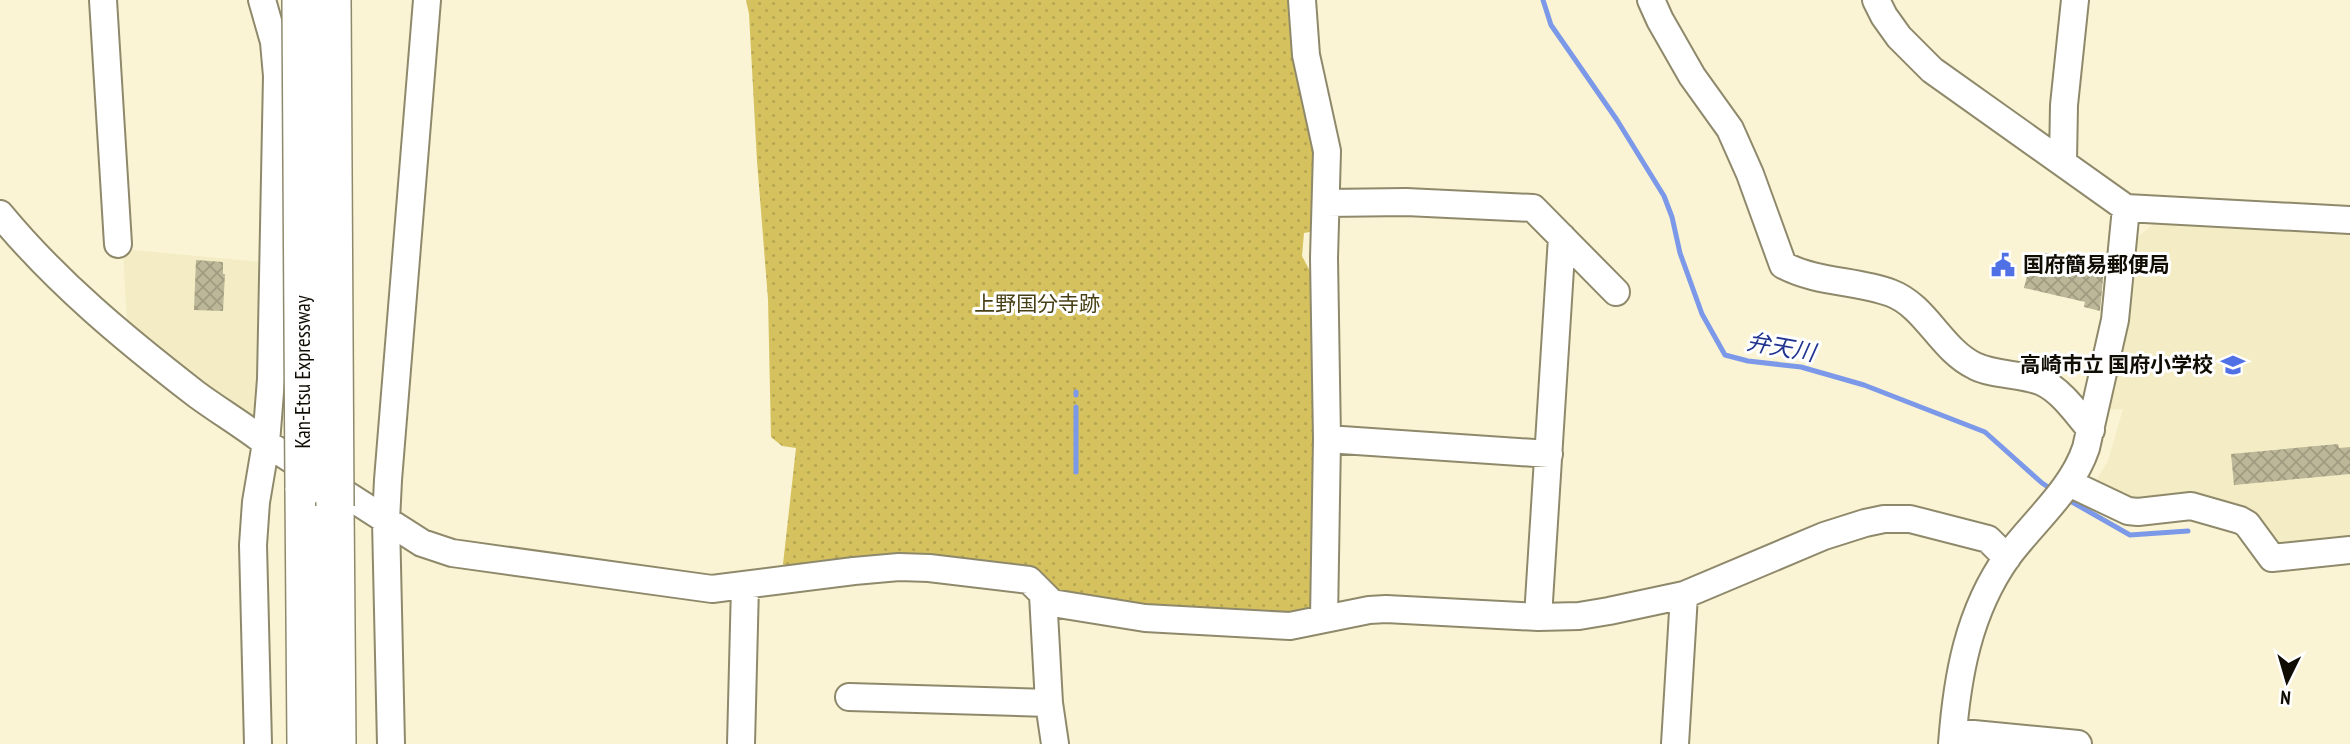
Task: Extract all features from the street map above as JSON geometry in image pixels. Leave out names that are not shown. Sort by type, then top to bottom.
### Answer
[{"type":"highway","name":"Kan-Etsu Expressway","points":[[301,0],[319,497],[337,744]]},
{"type":"highway","name":"Kan-Etsu Expressway","points":[[306,744],[319,497],[332,0]]},
{"type":"street","points":[[103,0],[118,244]]},
{"type":"street","points":[[258,744],[253,545],[271,379],[277,76],[274,41],[262,0]]},
{"type":"street","points":[[391,744],[386,521],[427,0]]},
{"type":"street","points":[[1302,0],[1306,55],[1326,138],[1324,284],[1327,439],[1324,619]]},
{"type":"street","points":[[1651,0],[1692,76],[1730,129],[1750,174],[1783,265],[1799,273],[1888,292],[1903,298],[1958,354],[1975,366],[2040,381],[2054,389],[2091,430]]},
{"type":"street","points":[[1876,0],[1899,37],[1932,70],[2126,208],[2350,220]]},
{"type":"street","points":[[2063,161],[2064,105],[2075,0]]},
{"type":"street","points":[[1326,203],[1406,202],[1533,208],[1616,292]]},
{"type":"street","points":[[2078,744],[1952,738],[1966,643],[1977,612],[2007,558],[2081,464],[2115,320],[2126,208]]},
{"type":"street","points":[[0,214],[41,262],[121,335],[199,395],[266,443],[386,521],[422,543],[452,553],[712,589],[854,571],[915,567],[1029,580],[1052,603],[1145,618],[1290,626],[1386,609],[1538,617],[1579,616],[1684,595],[1824,536],[1884,519],[1910,519],[1988,539],[2007,558]]},
{"type":"street","points":[[1538,617],[1562,237]]},
{"type":"street","points":[[1327,439],[1549,454]]},
{"type":"street","points":[[2066,486],[2128,511],[2191,506],[2240,520],[2247,524],[2273,558],[2350,550]]},
{"type":"street","points":[[741,744],[745,586]]},
{"type":"street","points":[[1043,595],[1049,703],[1055,744]]},
{"type":"street","points":[[1675,744],[1684,595]]},
{"type":"street","points":[[849,696],[1049,703]]},
{"type":"shaded area","name":"高崎市立 国府小学校","points":[[2164,215],[2350,228],[2350,541],[2286,547],[2273,542],[2252,520],[2138,506],[2092,488],[2108,461],[2123,409],[2107,410],[2131,243]]},
{"type":"shaded area","points":[[123,249],[260,262],[256,414],[244,419],[127,325]]},
{"type":"green space","name":"上野国分寺跡","points":[[746,0],[1298,0],[1317,114],[1321,230],[1304,233],[1302,256],[1317,284],[1316,612],[1307,619],[1146,612],[1059,594],[1044,582],[788,571],[783,564],[796,448],[782,446],[771,437],[768,299]]},
{"type":"building","points":[[2041,252],[2074,260],[2075,255],[2096,260],[2096,256],[2105,258],[2100,311],[2084,307],[2085,302],[2024,288],[2031,259],[2039,261]]},
{"type":"building","points":[[196,260],[223,262],[223,311],[194,310]]},
{"type":"building","points":[[2338,444],[2339,448],[2350,447],[2350,474],[2234,485],[2231,454]]},
{"type":"waterway","name":"弁天川","points":[[1543,0],[1551,25],[1617,120],[1664,196],[1680,253],[1702,314],[1725,355],[1748,361],[1801,367],[1864,385],[1985,432],[2054,491]]},
{"type":"waterway","points":[[1076,407],[1076,472]]},
{"type":"waterway","name":"弁天川","points":[[2065,498],[2130,535],[2188,531]]},
{"type":"place","name":"国府簡易郵便局","points":[[2003,265]]},
{"type":"place","name":"高崎市立 国府小学校","points":[[2233,365]]}]
